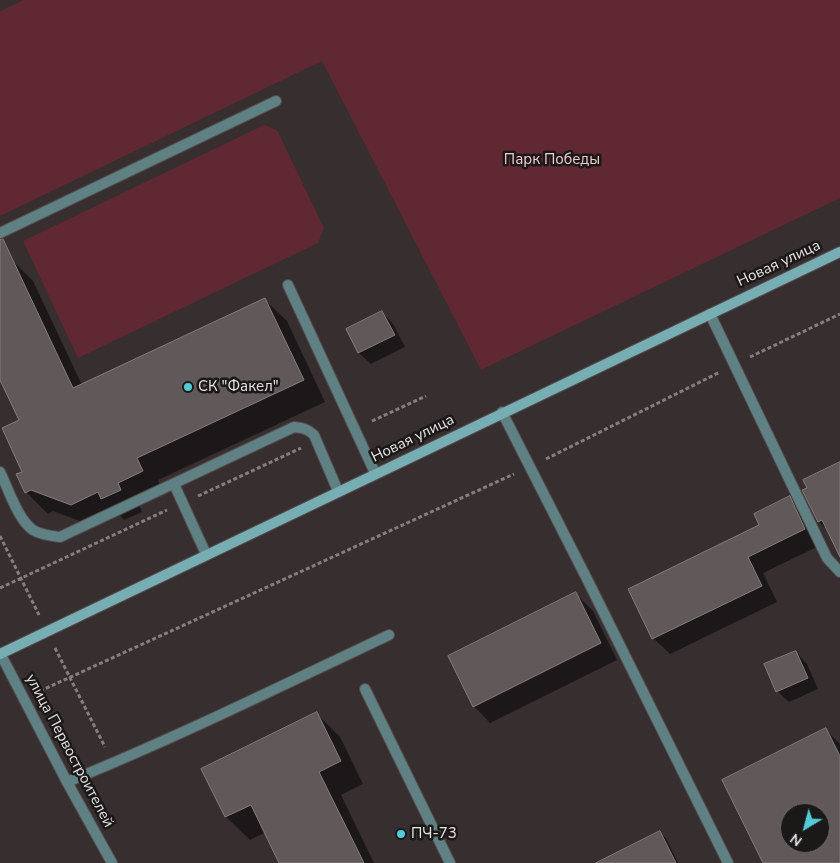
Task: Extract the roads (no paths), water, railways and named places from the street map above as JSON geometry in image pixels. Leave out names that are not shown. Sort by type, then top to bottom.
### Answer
[{"type":"street","points":[[0,233],[276,101]]},
{"type":"street","name":"Новая улица","points":[[0,654],[502,412],[840,252]]},
{"type":"street","points":[[288,285],[375,474]]},
{"type":"street","points":[[710,314],[827,558],[838,567]]},
{"type":"street","points":[[502,412],[728,863]]},
{"type":"street","points":[[0,472],[23,520],[33,530],[44,535],[60,537],[294,427],[309,430],[314,435],[338,491]]},
{"type":"street","points":[[174,484],[206,554]]},
{"type":"street","points":[[67,782],[250,701],[389,635]]},
{"type":"street","name":"улица Первостроителей","points":[[0,654],[112,863]]},
{"type":"street","points":[[365,689],[450,863]]},
{"type":"place","name":"СК \"Факел\"","points":[[188,387]]},
{"type":"place","name":"ПЧ-73","points":[[401,834]]},
{"type":"park label","name":"Парк Победы","points":[[552,160]]}]
